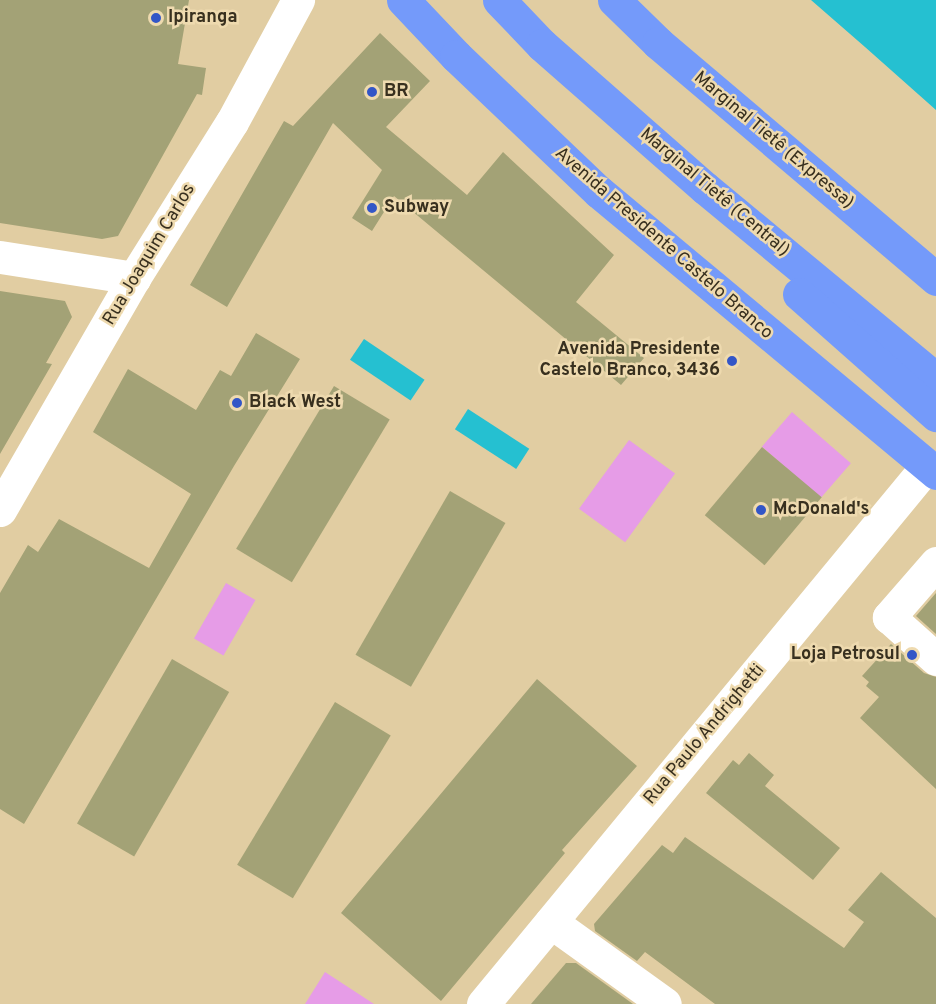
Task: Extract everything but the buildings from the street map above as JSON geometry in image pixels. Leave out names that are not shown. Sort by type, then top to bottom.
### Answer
[{"type":"highway","name":"Avenida Presidente Castelo Branco","points":[[403,0],[456,56],[599,192],[931,470]]},
{"type":"highway","name":"Marginal Tietê (Central)","points":[[500,0],[542,45],[705,188],[936,379]]},
{"type":"highway","name":"Marginal Tietê (Expressa)","points":[[614,0],[658,44],[936,279]]},
{"type":"highway","points":[[705,188],[736,237],[936,415]]},
{"type":"street","name":"Rua Joaquim Carlos","points":[[0,510],[134,278],[232,122],[298,0]]},
{"type":"street","points":[[0,257],[134,278]]},
{"type":"street","name":"Rua Paulo Andrighetti","points":[[483,1004],[931,470]]},
{"type":"street","points":[[934,570],[889,617],[936,659]]},
{"type":"street","points":[[551,922],[665,1004]]},
{"type":"shaded area","points":[[792,412],[851,463],[821,498],[762,447]]},
{"type":"shaded area","points":[[629,440],[675,474],[625,542],[579,509]]},
{"type":"shaded area","points":[[226,583],[255,600],[223,655],[194,638]]},
{"type":"shaded area","points":[[325,972],[374,1004],[305,1004]]},
{"type":"water","points":[[811,0],[936,0],[936,110],[865,47]]},
{"type":"water","points":[[364,339],[425,380],[411,401],[350,360]]},
{"type":"water","points":[[468,409],[529,449],[516,469],[455,429]]},
{"type":"place","name":"Ipiranga","points":[[156,18]]},
{"type":"place","name":"BR","points":[[372,92]]},
{"type":"place","name":"Subway","points":[[372,208]]},
{"type":"place","name":"Avenida Presidente Castelo Branco, 3436","points":[[732,361]]},
{"type":"place","name":"Black West","points":[[237,403]]},
{"type":"place","name":"McDonald's","points":[[761,510]]},
{"type":"place","name":"Loja Petrosul","points":[[912,655]]}]
